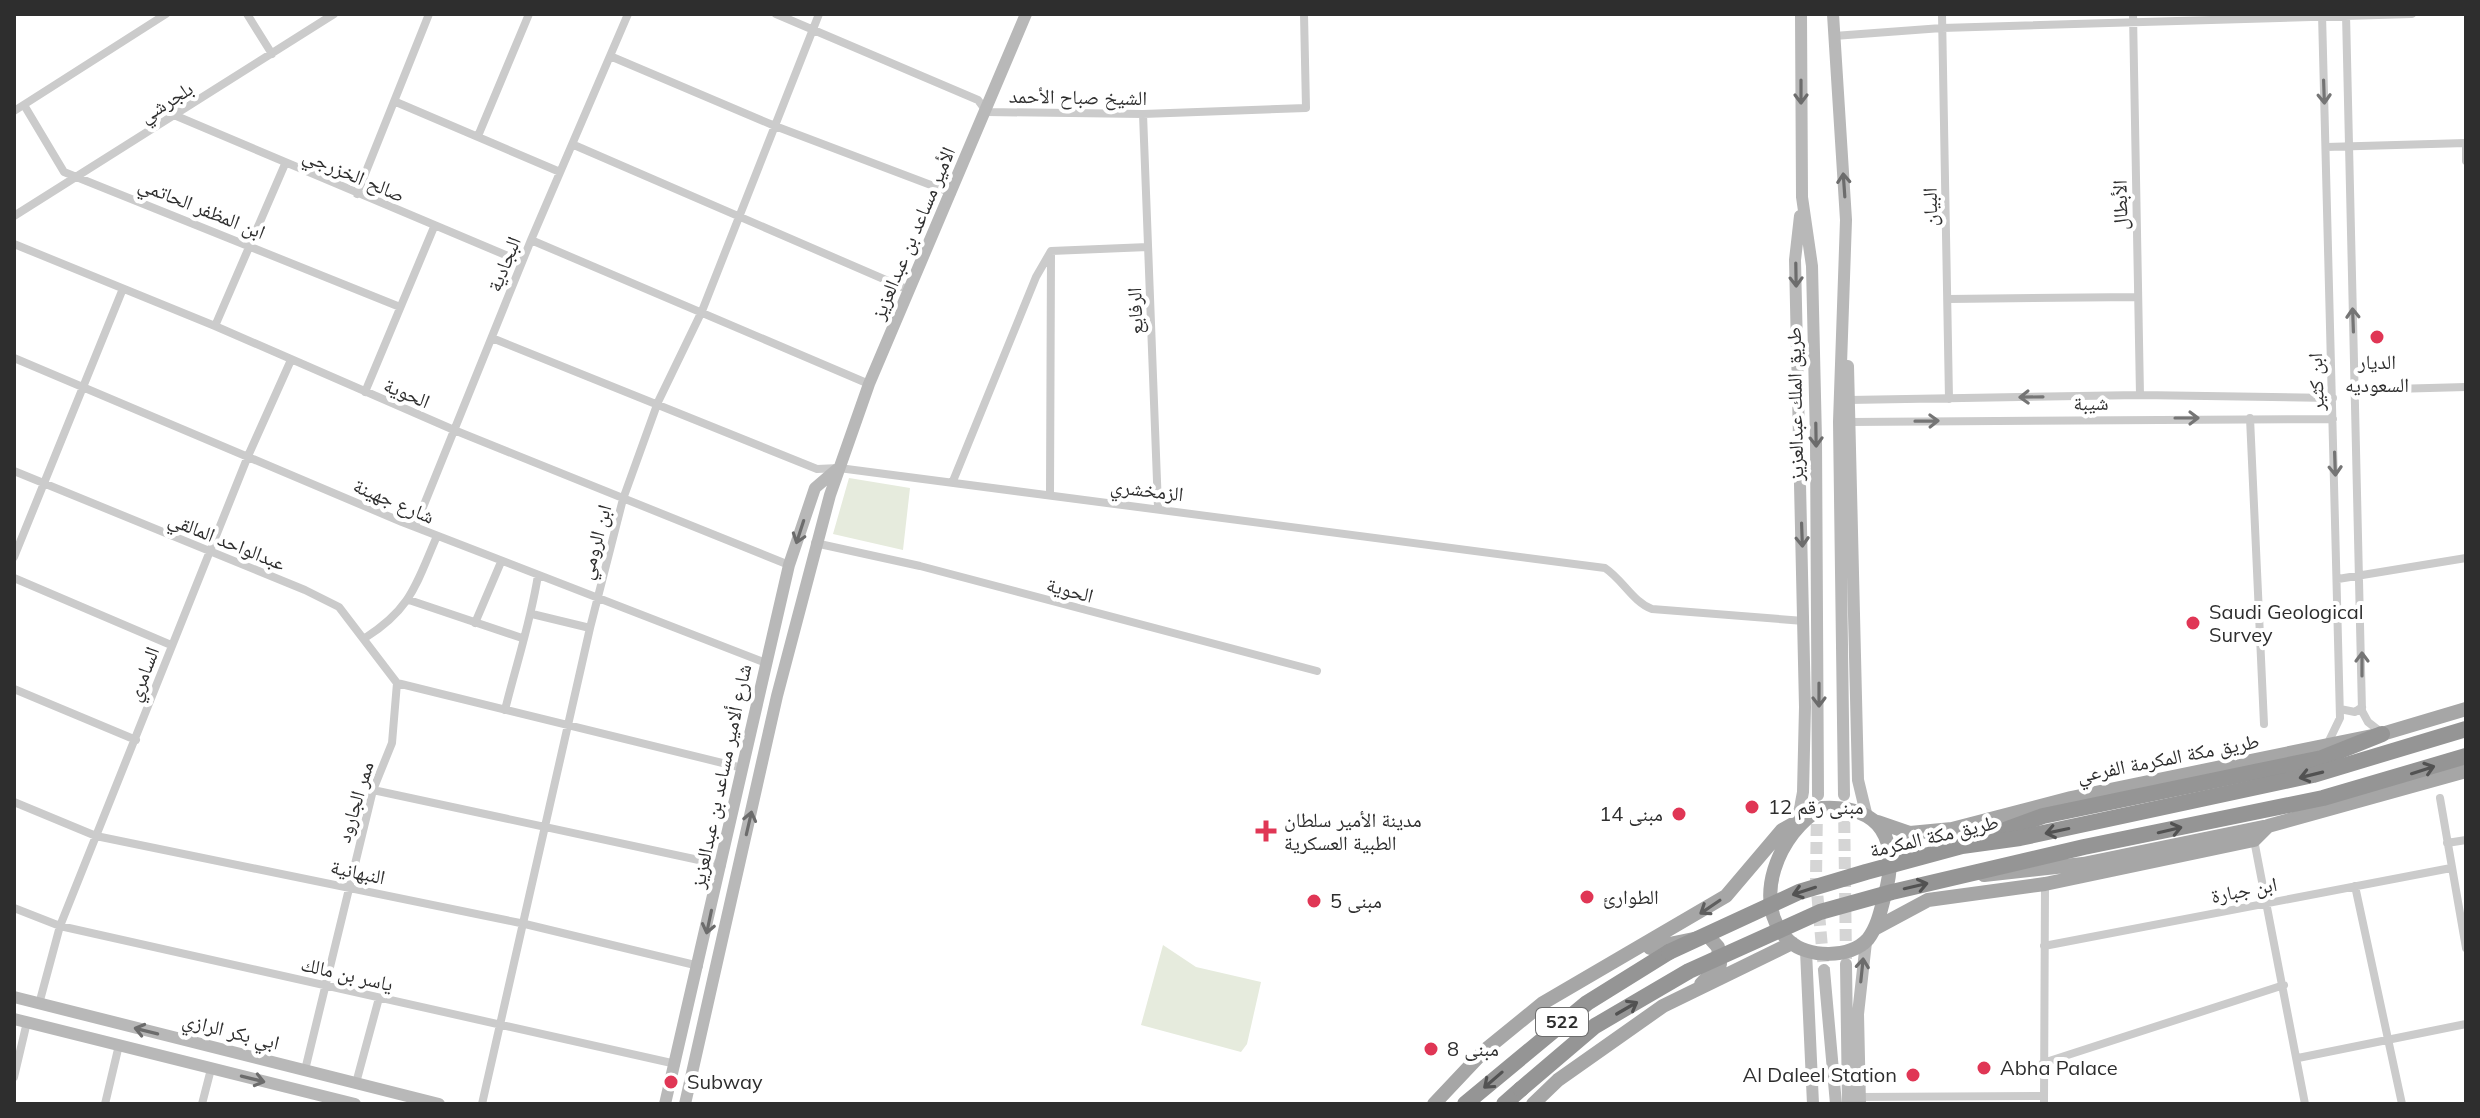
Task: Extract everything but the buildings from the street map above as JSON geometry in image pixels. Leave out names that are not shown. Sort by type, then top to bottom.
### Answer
[{"type":"highway","name":"طريق مكة المكرمة","points":[[1465,1104],[1566,1019],[1669,952],[1799,892],[1962,846],[2050,832],[2313,775],[2466,729]]},
{"type":"highway","points":[[1962,846],[2043,816],[2322,758],[2382,734]]},
{"type":"highway","points":[[1504,1104],[1595,1026],[1689,971],[1820,912],[1956,877],[2323,798],[2466,756]]},
{"type":"main road","name":"الأمير مساعد بن عبدالعزيز","points":[[685,1104],[815,543],[869,384],[1026,14]]},
{"type":"main road","name":"طريق الملك عبدالعزيز","points":[[1801,14],[1802,197],[1812,266],[1816,440],[1818,795]]},
{"type":"main road","points":[[1833,14],[1846,220],[1858,780],[1889,851],[1890,871],[1870,936],[1858,1014],[1860,1101]]},
{"type":"main road","points":[[1802,197],[1795,260],[1804,621],[1803,792],[1800,823],[1778,864],[1768,896],[1776,927],[1792,943],[1806,951],[1837,953],[1928,900],[2045,884],[2254,840],[2268,826]]},
{"type":"main road","points":[[1844,795],[1839,422],[1846,220]]},
{"type":"main road","name":"شارع ألامير مساعد بن عبدالعزيز","points":[[665,1104],[700,966],[789,565],[815,488],[839,468]]},
{"type":"main road","name":"طريق مكة المكرمة الفرعي","points":[[1872,818],[1910,833],[1930,833],[2071,798],[2382,734],[2466,709]]},
{"type":"main road","points":[[751,734],[760,731],[768,736]]},
{"type":"main road","points":[[1956,877],[2083,864],[2268,826],[2466,771]]},
{"type":"main road","points":[[1434,1104],[1484,1051],[1543,1003],[1726,896],[1782,830],[1800,823],[1822,808],[1851,808],[1872,818]]},
{"type":"main road","points":[[1624,954],[1708,936],[1718,947],[1720,964],[1695,990]]},
{"type":"main road","points":[[1533,1104],[1558,1080],[1663,1006],[1792,943]]},
{"type":"main road","points":[[1806,951],[1813,1104]]},
{"type":"main road","points":[[1846,964],[1848,1104]]},
{"type":"main road","points":[[1824,970],[1836,1104]]},
{"type":"main road","name":"ابي بكر الرازي","points":[[14,997],[439,1104]]},
{"type":"main road","name":"ابي بكر الرازي","points":[[21,1021],[355,1104]]},
{"type":"street","points":[[14,111],[166,14]]},
{"type":"street","points":[[247,14],[272,54]]},
{"type":"street","name":"بلجرشي","points":[[14,216],[334,14]]},
{"type":"street","points":[[357,194],[429,14]]},
{"type":"street","points":[[478,136],[529,14]]},
{"type":"street","name":"البجادية","points":[[415,527],[531,240],[628,14]]},
{"type":"street","name":"الشيخ صباح الأحمد","points":[[776,14],[978,100],[987,112],[1143,114],[1306,108],[1304,14]]},
{"type":"street","name":"ابن الرومي","points":[[482,1104],[590,628],[623,499],[658,402],[702,311],[819,14]]},
{"type":"street","name":"البيان","points":[[1942,14],[1949,399]]},
{"type":"street","points":[[1834,36],[2133,19],[2412,14]]},
{"type":"street","name":"ابن كثير","points":[[2322,15],[2340,709],[2338,727],[2327,745]]},
{"type":"street","name":"ابن كثير","points":[[2346,15],[2347,146],[2362,575],[2362,707]]},
{"type":"street","name":"الأبطال","points":[[2133,19],[2140,395]]},
{"type":"street","points":[[610,56],[775,126],[952,193]]},
{"type":"street","points":[[396,102],[560,172]]},
{"type":"street","name":"ابن المظفر الحاتمي","points":[[24,105],[64,172],[400,307]]},
{"type":"street","name":"الرفايع","points":[[1143,114],[1158,507]]},
{"type":"street","name":"صالح الخزرجي","points":[[174,115],[522,262]]},
{"type":"street","points":[[2326,147],[2466,143],[2466,161]]},
{"type":"street","points":[[574,145],[909,290]]},
{"type":"street","points":[[215,326],[285,164]]},
{"type":"street","points":[[365,392],[434,227]]},
{"type":"street","points":[[531,240],[869,384]]},
{"type":"street","name":"الحوية","points":[[14,244],[122,291],[215,326],[454,430],[789,565]]},
{"type":"street","points":[[1051,251],[1148,247]]},
{"type":"street","points":[[953,481],[1036,277],[1051,251]]},
{"type":"street","points":[[1050,493],[1051,251]]},
{"type":"street","points":[[14,557],[122,291]]},
{"type":"street","points":[[1948,299],[2137,297]]},
{"type":"street","name":"الزمخشري","points":[[492,338],[658,402],[817,469],[839,468],[1050,493],[1605,568],[1629,587],[1639,605],[1652,609],[1804,621]]},
{"type":"street","name":"شارع جهينة","points":[[14,358],[501,562],[766,663]]},
{"type":"street","name":"السامري","points":[[39,1004],[60,926],[248,456],[291,360]]},
{"type":"street","points":[[2356,390],[2466,387]]},
{"type":"street","name":"شيبة","points":[[1849,400],[2140,395],[2333,398]]},
{"type":"street","points":[[2250,418],[2264,724]]},
{"type":"street","name":"شيبة","points":[[1849,422],[2333,419]]},
{"type":"street","name":"عبدالواحد المالقي","points":[[14,471],[339,607],[397,683]]},
{"type":"street","points":[[365,638],[392,621],[409,600],[437,536]]},
{"type":"street","name":"الحوية","points":[[815,543],[920,566],[1317,671]]},
{"type":"street","points":[[2338,579],[2466,558]]},
{"type":"street","points":[[475,623],[501,562]]},
{"type":"street","points":[[505,710],[522,638],[532,614],[538,575]]},
{"type":"street","points":[[14,578],[171,645]]},
{"type":"street","points":[[409,600],[522,638]]},
{"type":"street","points":[[532,614],[590,628]]},
{"type":"street","points":[[397,683],[743,768]]},
{"type":"street","name":"ممر الجارود","points":[[305,1070],[347,886],[373,790],[395,730],[397,683]]},
{"type":"street","points":[[14,689],[136,740]]},
{"type":"street","points":[[2340,709],[2355,712],[2362,707],[2368,722],[2382,734]]},
{"type":"street","points":[[373,790],[722,865]]},
{"type":"street","points":[[2440,798],[2466,948]]},
{"type":"street","name":"النبهانية","points":[[14,802],[96,836],[525,924],[700,966]]},
{"type":"street","points":[[2254,840],[2305,1104]]},
{"type":"street","points":[[2447,843],[2466,840]]},
{"type":"street","name":"ابن جبارة","points":[[2044,946],[2451,868]]},
{"type":"street","points":[[1860,1101],[2044,1100],[2045,884]]},
{"type":"street","points":[[2355,886],[2402,1104]]},
{"type":"street","name":"ياسر بن مالك","points":[[14,908],[60,926],[676,1064]]},
{"type":"street","points":[[2043,1063],[2284,985]]},
{"type":"street","points":[[356,1083],[379,998]]},
{"type":"street","points":[[14,1077],[21,1021]]},
{"type":"street","points":[[2298,1058],[2466,1024]]},
{"type":"street","points":[[105,1104],[119,1045]]},
{"type":"street","points":[[202,1104],[211,1069]]},
{"type":"street","points":[[1542,1104],[1558,1080]]},
{"type":"shaded area","points":[[849,478],[910,488],[903,550],[833,534]]},
{"type":"shaded area","points":[[1163,945],[1196,967],[1261,982],[1247,1044],[1241,1052],[1141,1025]]},
{"type":"tunnel","points":[[1844,803],[1846,961]]},
{"type":"tunnel","points":[[1817,806],[1816,880],[1824,970]]},
{"type":"place","name":"الديار السعوديه","points":[[2377,337]]},
{"type":"place","name":"Saudi Geological Survey","points":[[2193,623]]},
{"type":"place","name":"مبنى رقم 12","points":[[1752,807]]},
{"type":"place","name":"مبنى 14","points":[[1679,814]]},
{"type":"place","name":"مدينة الأمير سلطان الطبية العسكرية","points":[[1266,831]]},
{"type":"place","name":"الطوارئ","points":[[1587,897]]},
{"type":"place","name":"مبنى 5","points":[[1314,901]]},
{"type":"place","name":"مبنى 8","points":[[1431,1049]]},
{"type":"place","name":"Abha Palace","points":[[1984,1068]]},
{"type":"place","name":"Al Daleel Station","points":[[1913,1075]]},
{"type":"place","name":"Subway","points":[[671,1082]]}]
